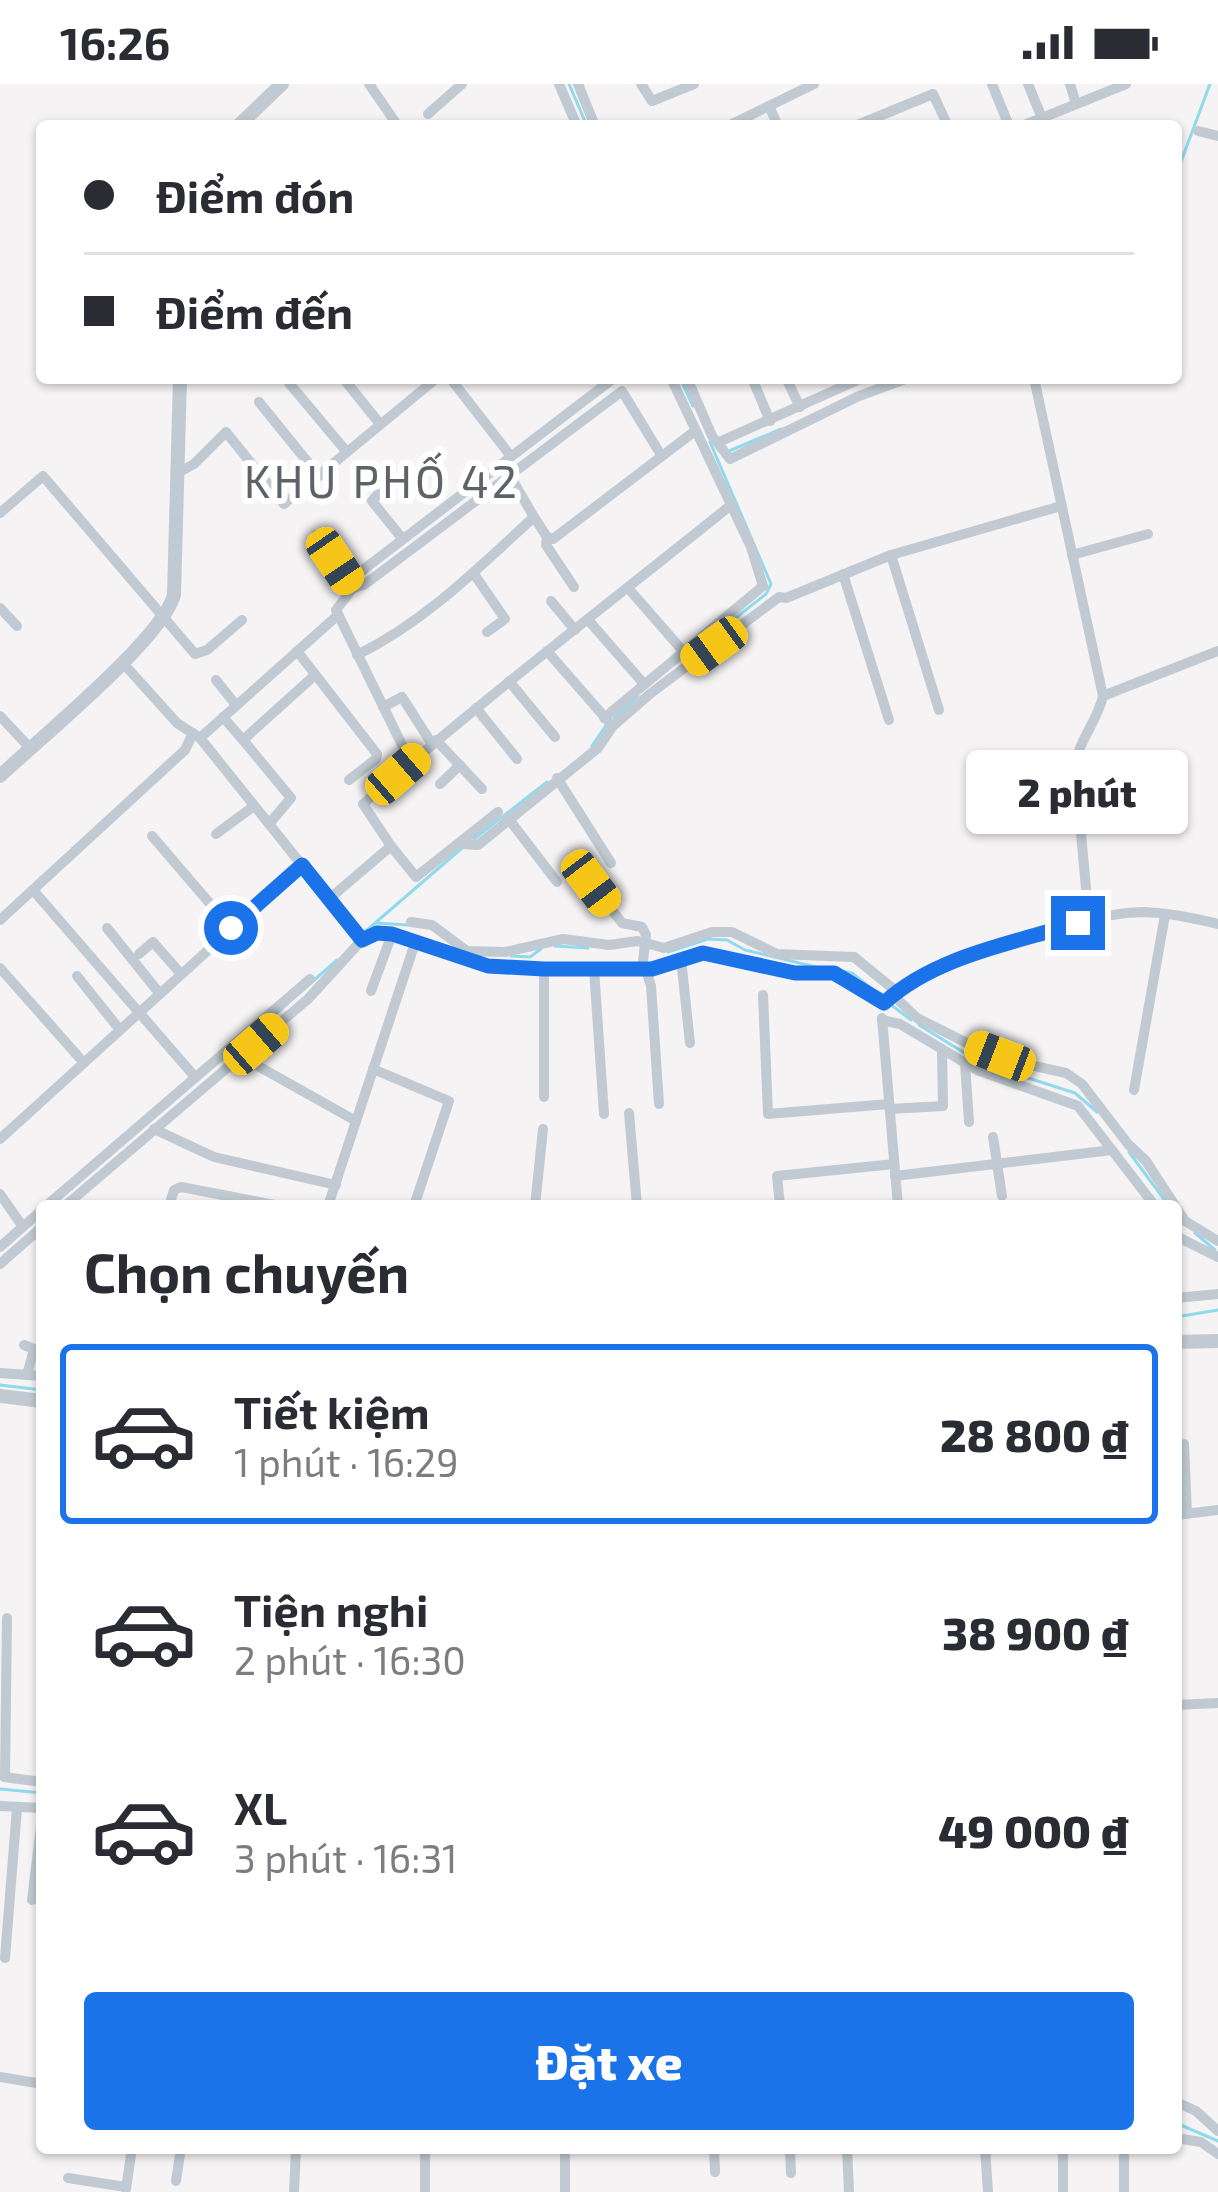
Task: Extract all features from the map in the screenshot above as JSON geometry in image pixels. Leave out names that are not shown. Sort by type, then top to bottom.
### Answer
[{"type":"street","points":[[244,120],[281,84]]},
{"type":"street","points":[[369,84],[394,120]]},
{"type":"street","points":[[428,113],[462,84]]},
{"type":"street","points":[[559,84],[574,120]]},
{"type":"street","points":[[578,84],[593,120]]},
{"type":"street","points":[[640,84],[652,101],[694,84]]},
{"type":"street","points":[[740,120],[814,84]]},
{"type":"street","points":[[992,84],[1007,120]]},
{"type":"street","points":[[1028,84],[1042,118]]},
{"type":"street","points":[[1070,84],[1076,104]]},
{"type":"street","points":[[1037,120],[1126,84]]},
{"type":"street","points":[[870,120],[933,94],[945,120]]},
{"type":"street","points":[[769,106],[775,120]]},
{"type":"street","points":[[1198,131],[1218,136]]},
{"type":"street","points":[[0,776],[165,616],[174,595],[180,384]]},
{"type":"street","points":[[290,384],[346,451]]},
{"type":"street","points":[[348,384],[380,424]]},
{"type":"street","points":[[414,384],[419,390]]},
{"type":"street","points":[[176,474],[194,464],[226,432],[284,504],[428,384]]},
{"type":"street","points":[[455,384],[510,455]]},
{"type":"street","points":[[401,745],[336,610],[353,588],[355,576],[606,384]]},
{"type":"street","points":[[609,722],[763,586],[762,574],[674,384]]},
{"type":"street","points":[[689,384],[712,436],[730,460],[892,384]]},
{"type":"street","points":[[755,384],[770,421]]},
{"type":"street","points":[[789,384],[800,407]]},
{"type":"street","points":[[719,442],[849,384]]},
{"type":"street","points":[[1035,384],[1102,696],[1099,712],[1078,747],[1076,768],[1089,921]]},
{"type":"street","points":[[353,588],[364,585],[622,391],[661,455]]},
{"type":"street","points":[[259,402],[319,476]]},
{"type":"street","points":[[509,474],[533,517],[553,539],[695,431]]},
{"type":"street","points":[[0,513],[43,476],[195,654],[207,650],[242,620]]},
{"type":"street","points":[[378,494],[372,502],[401,537]]},
{"type":"street","points":[[731,506],[509,681],[363,804],[416,877],[598,748],[609,722],[644,684],[778,597],[786,598],[891,555],[1061,506]]},
{"type":"street","points":[[357,655],[407,628],[474,574],[533,517]]},
{"type":"street","points":[[1072,555],[1148,533]]},
{"type":"street","points":[[316,535],[353,588]]},
{"type":"street","points":[[547,537],[546,545],[574,587]]},
{"type":"street","points":[[891,555],[939,710]]},
{"type":"street","points":[[474,574],[505,619],[487,632]]},
{"type":"street","points":[[843,574],[890,720]]},
{"type":"street","points":[[628,588],[688,657]]},
{"type":"street","points":[[550,601],[575,630]]},
{"type":"street","points":[[0,608],[17,626]]},
{"type":"street","points":[[0,920],[223,717],[226,693],[297,651],[338,615]]},
{"type":"street","points":[[590,621],[644,684]]},
{"type":"street","points":[[297,651],[377,754],[350,780]]},
{"type":"street","points":[[547,651],[609,722]]},
{"type":"street","points":[[1102,696],[1218,651]]},
{"type":"street","points":[[122,662],[177,723],[197,736],[359,936]]},
{"type":"street","points":[[243,740],[315,676]]},
{"type":"street","points":[[509,681],[555,737]]},
{"type":"street","points":[[383,707],[402,697],[434,742],[482,789]]},
{"type":"street","points":[[476,708],[517,759]]},
{"type":"street","points":[[0,716],[30,748]]},
{"type":"street","points":[[223,717],[291,799],[269,824]]},
{"type":"street","points":[[440,784],[460,765]]},
{"type":"street","points":[[557,778],[611,863]]},
{"type":"street","points":[[217,834],[254,806]]},
{"type":"street","points":[[503,815],[556,882]]},
{"type":"street","points":[[152,836],[231,928]]},
{"type":"street","points":[[329,899],[391,846]]},
{"type":"street","points":[[2,1134],[302,865]]},
{"type":"street","points":[[591,883],[622,923],[642,927],[659,1104]]},
{"type":"street","points":[[33,890],[195,1076]]},
{"type":"street","points":[[897,1200],[882,1020],[891,997],[961,960],[1089,921],[1141,912],[1218,924]]},
{"type":"street","points":[[1133,1090],[1165,915]]},
{"type":"street","points":[[411,922],[431,925],[467,951],[505,952],[563,940],[592,945],[625,940],[664,949],[712,932],[732,932],[777,954],[854,957],[917,1018],[967,1043],[1016,1062],[1066,1073],[1082,1084],[1146,1161],[1171,1200]]},
{"type":"street","points":[[106,928],[160,994]]},
{"type":"street","points":[[53,1200],[195,1076],[233,1055],[308,999],[359,936],[392,934],[488,966],[544,969],[643,967],[703,953],[795,973],[834,973],[891,997]]},
{"type":"street","points":[[371,991],[392,934]]},
{"type":"street","points":[[330,1200],[416,940]]},
{"type":"street","points":[[140,954],[153,942],[181,974]]},
{"type":"street","points":[[675,960],[682,968],[690,1043]]},
{"type":"street","points":[[0,968],[84,1063]]},
{"type":"street","points":[[544,969],[544,1097]]},
{"type":"street","points":[[594,969],[604,1114]]},
{"type":"street","points":[[76,976],[120,1030]]},
{"type":"street","points":[[72,1200],[154,1129],[310,979]]},
{"type":"street","points":[[763,995],[768,1114],[943,1106],[942,1051]]},
{"type":"street","points":[[882,1020],[900,1024],[965,1064],[1078,1106],[1150,1200]]},
{"type":"street","points":[[233,1055],[356,1121]]},
{"type":"street","points":[[965,1064],[969,1122]]},
{"type":"street","points":[[373,1069],[449,1100],[416,1200]]},
{"type":"street","points":[[629,1113],[636,1200]]},
{"type":"street","points":[[154,1129],[214,1157],[336,1185]]},
{"type":"street","points":[[537,1200],[543,1129]]},
{"type":"street","points":[[993,1137],[1002,1196]]},
{"type":"street","points":[[780,1200],[777,1176],[998,1167],[1112,1150]]},
{"type":"street","points":[[171,1200],[174,1190],[181,1187],[224,1200]]},
{"type":"street","points":[[0,1194],[23,1227]]},
{"type":"street","points":[[0,1247],[36,1215]]},
{"type":"street","points":[[1182,1216],[1218,1240]]},
{"type":"street","points":[[0,1264],[36,1232]]},
{"type":"street","points":[[1182,1239],[1218,1257]]},
{"type":"street","points":[[1182,1297],[1218,1294]]},
{"type":"street","points":[[1182,1342],[1218,1341]]},
{"type":"street","points":[[24,1345],[35,1354],[28,1372]]},
{"type":"street","points":[[0,1373],[36,1374]]},
{"type":"street","points":[[0,1396],[36,1400]]},
{"type":"street","points":[[1182,1491],[1184,1444]]},
{"type":"street","points":[[1182,1514],[1218,1510]]},
{"type":"street","points":[[8,1618],[3,1777],[36,1781]]},
{"type":"street","points":[[1182,1705],[1218,1703]]},
{"type":"street","points":[[0,1806],[36,1808]]},
{"type":"street","points":[[5,1958],[17,1808]]},
{"type":"street","points":[[32,1900],[36,1867]]},
{"type":"street","points":[[0,2078],[36,2083]]},
{"type":"street","points":[[1182,2105],[1218,2131]]},
{"type":"street","points":[[1182,2139],[1202,2142],[1218,2154]]},
{"type":"street","points":[[68,2178],[126,2190],[131,2154]]},
{"type":"street","points":[[176,2181],[181,2154]]},
{"type":"street","points":[[294,2154],[294,2192]]},
{"type":"street","points":[[425,2154],[425,2192]]},
{"type":"street","points":[[565,2154],[566,2192]]},
{"type":"street","points":[[714,2154],[715,2172]]},
{"type":"street","points":[[790,2154],[791,2173]]},
{"type":"street","points":[[847,2154],[848,2192]]},
{"type":"street","points":[[986,2154],[988,2192]]},
{"type":"street","points":[[1063,2154],[1063,2192]]},
{"type":"street","points":[[1124,2154],[1124,2192]]},
{"type":"waterway","points":[[569,84],[584,120]]},
{"type":"waterway","points":[[1182,159],[1210,84]]},
{"type":"waterway","points":[[683,384],[693,406]]},
{"type":"waterway","points":[[729,451],[781,429]]},
{"type":"waterway","points":[[692,652],[766,594],[771,584],[710,442]]},
{"type":"waterway","points":[[614,718],[638,696]]},
{"type":"waterway","points":[[592,746],[607,724]]},
{"type":"waterway","points":[[474,839],[547,782]]},
{"type":"waterway","points":[[360,936],[462,848]]},
{"type":"waterway","points":[[376,923],[408,925]]},
{"type":"waterway","points":[[668,952],[708,939],[727,940],[745,950],[820,968]]},
{"type":"waterway","points":[[555,946],[588,948]]},
{"type":"waterway","points":[[511,956],[530,957],[541,949]]},
{"type":"waterway","points":[[245,1041],[337,960]]},
{"type":"waterway","points":[[841,971],[852,973],[873,990]]},
{"type":"waterway","points":[[890,1004],[911,1020]]},
{"type":"waterway","points":[[919,1025],[981,1063],[1075,1093],[1097,1112]]},
{"type":"waterway","points":[[1129,1152],[1165,1200]]},
{"type":"waterway","points":[[1195,1233],[1215,1250]]},
{"type":"waterway","points":[[1182,1316],[1218,1310]]},
{"type":"waterway","points":[[0,1385],[36,1389]]},
{"type":"waterway","points":[[0,1789],[36,1792]]},
{"type":"waterway","points":[[1182,2126],[1218,2141]]},
{"type":"district","name":"KHU PHỐ 42","points":[[382,482]]},
{"type":"route","points":[[231,928],[302,865],[362,940],[377,933],[392,934],[488,966],[544,969],[636,971],[703,953],[795,973],[834,973],[884,1003],[914,981],[961,960],[1078,923]]}]
